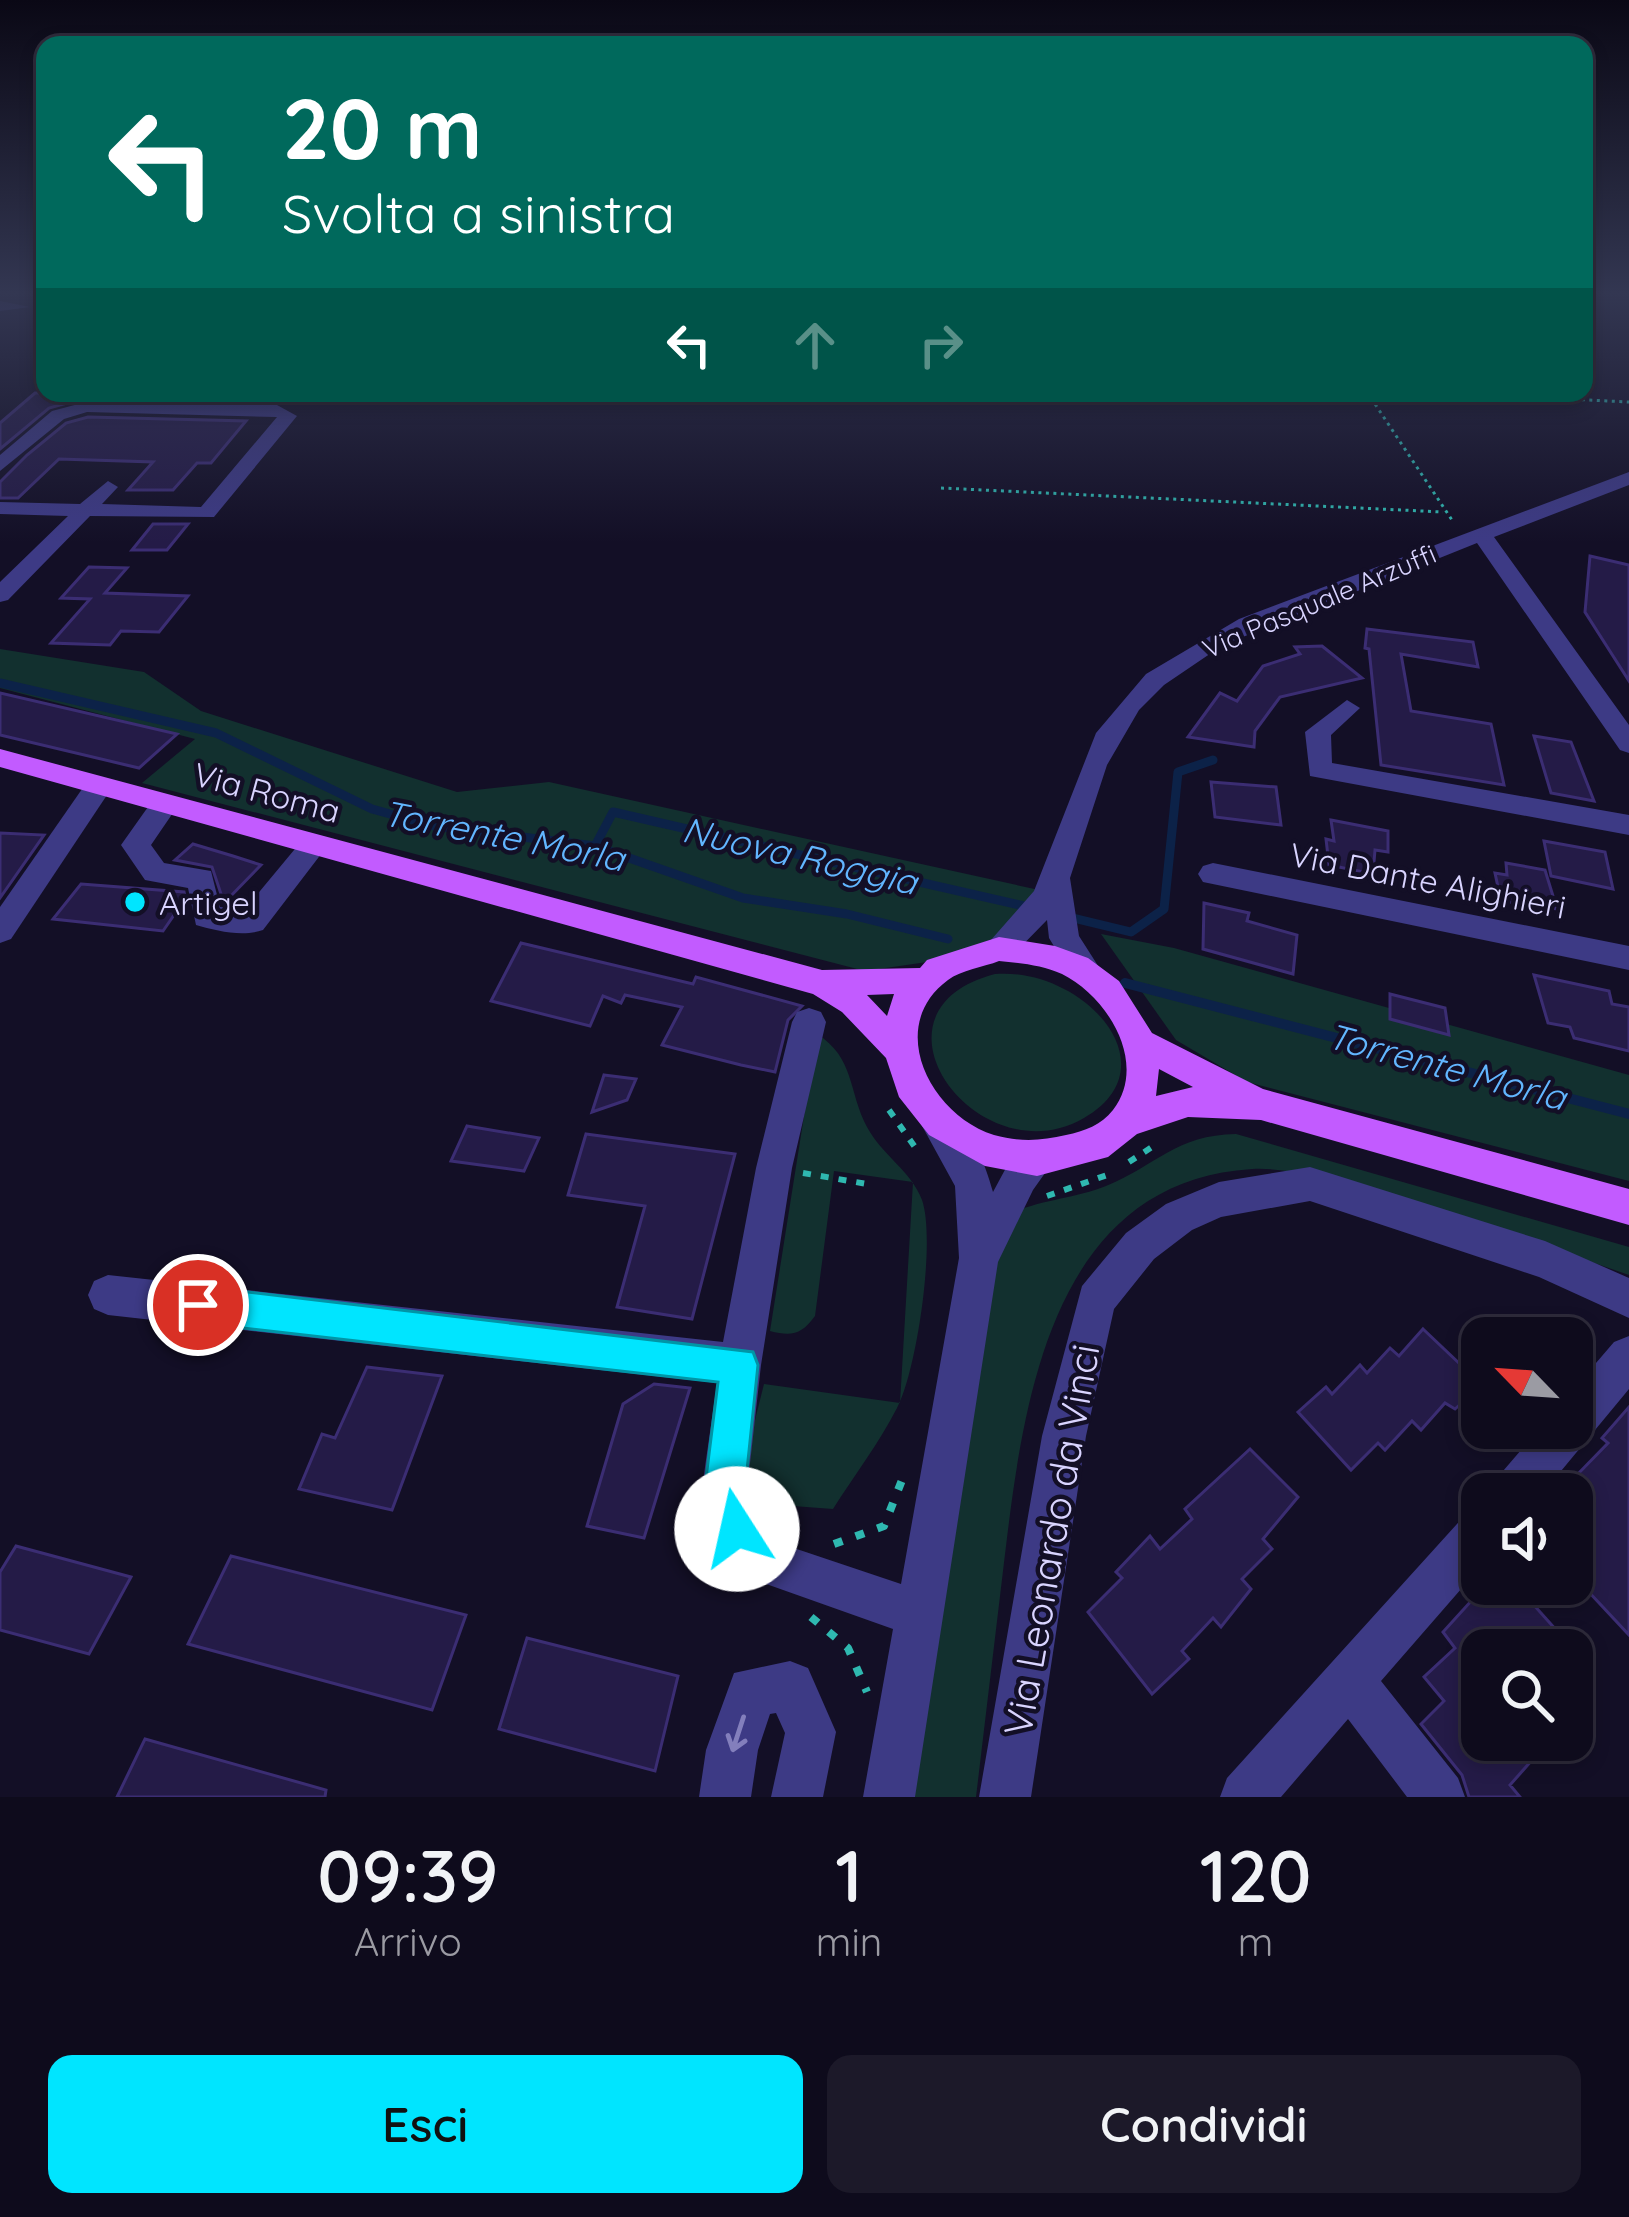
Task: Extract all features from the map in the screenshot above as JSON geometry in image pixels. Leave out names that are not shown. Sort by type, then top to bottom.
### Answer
[{"type":"main road","name":"Via Roma","points":[[0,758],[314,845],[815,1002],[854,1003],[897,1048],[917,1101],[939,1124]]},
{"type":"main road","name":"Via Roma","points":[[815,1002],[921,981],[943,964],[999,949],[1044,955],[1086,972],[1120,1004],[1142,1044]]},
{"type":"main road","points":[[897,1048],[906,1000],[921,981]]},
{"type":"main road","points":[[1142,1044],[1261,1104],[1629,1207]]},
{"type":"main road","points":[[939,1124],[1002,1155],[1037,1159],[1072,1154],[1102,1142],[1124,1122],[1139,1098],[1145,1071],[1142,1044]]},
{"type":"main road","points":[[1124,1122],[1188,1102],[1261,1104]]},
{"type":"street","points":[[0,465],[58,415],[86,407],[278,410],[288,416],[207,513],[0,508]]},
{"type":"street","name":"Via Pasquale Arzuffi","points":[[999,949],[1033,922],[1058,877],[1090,769],[1130,704],[1206,643],[1629,478]]},
{"type":"street","points":[[0,595],[108,487]]},
{"type":"street","points":[[1476,536],[1629,744]]},
{"type":"street","points":[[1599,704],[1629,704]]},
{"type":"street","points":[[1347,708],[1318,732],[1319,770],[1629,825]]},
{"type":"street","points":[[0,931],[104,787]]},
{"type":"street","points":[[165,804],[135,845],[155,872],[200,879],[207,917],[252,922],[314,845]]},
{"type":"street","name":"Via Dante Alighieri","points":[[1214,874],[1629,958]]},
{"type":"street","name":"Via Pasquale Arzuffi","points":[[1058,877],[1060,926],[1086,972]]},
{"type":"street","points":[[815,1002],[774,1168],[740,1365],[724,1502],[752,1557],[920,1614]]},
{"type":"street","points":[[890,1797],[979,1258],[978,1190],[967,1162],[939,1124]]},
{"type":"street","points":[[979,1258],[1020,1178],[1037,1159]]},
{"type":"street","name":"Via Leonardo da Vinci","points":[[1005,1797],[1064,1436],[1096,1300],[1140,1246],[1179,1217],[1219,1200],[1310,1184],[1544,1260],[1629,1298]]},
{"type":"street","points":[[108,1294],[740,1365]]},
{"type":"street","points":[[1593,1399],[1629,1357]]},
{"type":"street","points":[[1531,1473],[1551,1449]]},
{"type":"street","points":[[1246,1797],[1352,1683],[1461,1555]]},
{"type":"street","points":[[1352,1683],[1439,1797]]},
{"type":"street","points":[[725,1797],[732,1750],[752,1691],[790,1686],[811,1732],[797,1797]]},
{"type":"path","points":[[1593,400],[1629,402]]},
{"type":"path","points":[[1374,402],[1443,512],[1476,536]]},
{"type":"path","points":[[941,488],[1443,512]]},
{"type":"path","points":[[774,1168],[873,1185]]},
{"type":"path","points":[[870,1699],[848,1648],[808,1615],[823,1548],[884,1526],[908,1467]]},
{"type":"green space","points":[[0,649],[144,672],[201,711],[457,792],[549,782],[1039,890],[1029,925],[934,961],[865,971],[142,783],[195,739],[0,688]]},
{"type":"green space","points":[[1101,934],[1174,948],[1629,1075],[1629,1181],[1247,1082],[1176,1040]]},
{"type":"green space","points":[[995,974],[1028,976],[1059,986],[1086,1003],[1106,1024],[1119,1048],[1120,1073],[1110,1097],[1084,1118],[1044,1131],[1006,1126],[972,1109],[947,1083],[933,1052],[934,1021],[954,993]]},
{"type":"green space","points":[[817,1034],[845,1064],[873,1137],[912,1182],[834,1171],[815,1316],[801,1330],[784,1334],[770,1331]]},
{"type":"green space","points":[[1236,1134],[1629,1247],[1629,1275],[1434,1210],[1282,1170],[1252,1169],[1183,1184],[1129,1215],[1088,1260],[1057,1316],[1036,1378],[1011,1509],[976,1797],[905,1797],[992,1265],[1015,1212],[1106,1186],[1198,1140]]},
{"type":"green space","points":[[913,1183],[926,1219],[926,1273],[917,1336],[900,1400]]},
{"type":"green space","points":[[764,1384],[899,1403],[833,1509],[766,1504],[744,1464]]},
{"type":"building","points":[[35,393],[36,402],[71,402],[49,408],[0,449],[0,423]]},
{"type":"building","points":[[88,417],[246,421],[211,463],[197,463],[173,490],[128,490],[153,462],[59,459],[18,498],[0,498],[0,482],[27,455],[66,423]]},
{"type":"building","points":[[153,524],[188,524],[167,550],[132,550]]},
{"type":"building","points":[[1590,556],[1629,565],[1629,681],[1585,612]]},
{"type":"building","points":[[89,567],[127,568],[105,593],[188,596],[159,632],[121,631],[110,645],[51,643],[90,599],[61,598]]},
{"type":"building","points":[[1367,629],[1473,642],[1478,667],[1401,654],[1411,711],[1491,724],[1504,785],[1381,765],[1369,649],[1365,648]]},
{"type":"building","points":[[1322,646],[1362,678],[1280,697],[1255,731],[1254,747],[1188,737],[1220,693],[1237,701],[1263,666],[1300,654],[1295,647]]},
{"type":"building","points":[[0,693],[177,734],[139,768],[0,735]]},
{"type":"building","points":[[1534,736],[1571,742],[1594,801],[1551,793]]},
{"type":"building","points":[[1211,782],[1276,787],[1281,825],[1215,817]]},
{"type":"building","points":[[1331,820],[1388,831],[1388,852],[1375,850],[1373,874],[1329,865],[1326,839],[1334,841]]},
{"type":"building","points":[[0,833],[44,835],[0,898]]},
{"type":"building","points":[[1544,841],[1605,852],[1613,889],[1551,876]]},
{"type":"building","points":[[193,844],[261,865],[224,903],[212,867],[175,860]]},
{"type":"building","points":[[1506,863],[1545,870],[1557,909],[1501,901],[1495,873],[1507,875]]},
{"type":"building","points":[[81,884],[184,892],[187,906],[181,905],[163,931],[53,919]]},
{"type":"building","points":[[1204,903],[1249,913],[1247,921],[1297,935],[1293,974],[1203,949]]},
{"type":"building","points":[[521,943],[693,984],[696,977],[802,1006],[788,1020],[775,1072],[741,1065],[662,1045],[682,1007],[625,995],[621,1003],[603,996],[590,1026],[491,1001]]},
{"type":"building","points":[[1534,975],[1609,991],[1612,1004],[1629,1007],[1629,1051],[1574,1038],[1570,1027],[1548,1023]]},
{"type":"building","points":[[1390,994],[1445,1008],[1449,1035],[1390,1019]]},
{"type":"building","points":[[604,1075],[636,1079],[627,1100],[592,1112]]},
{"type":"building","points":[[467,1126],[539,1138],[524,1171],[451,1161]]},
{"type":"building","points":[[586,1134],[735,1154],[692,1319],[617,1307],[645,1206],[568,1195]]},
{"type":"building","points":[[1423,1329],[1461,1365],[1461,1404],[1455,1409],[1445,1403],[1421,1430],[1412,1421],[1385,1450],[1378,1443],[1351,1470],[1298,1412],[1326,1387],[1332,1394],[1360,1365],[1367,1373],[1390,1348],[1399,1356]]},
{"type":"building","points":[[367,1367],[442,1376],[392,1510],[299,1489],[322,1434],[335,1438]]},
{"type":"building","points":[[654,1384],[690,1388],[644,1538],[587,1526],[623,1404]]},
{"type":"building","points":[[1629,1407],[1629,1635],[1593,1596],[1593,1473],[1579,1473],[1608,1443],[1602,1438]]},
{"type":"building","points":[[1250,1449],[1298,1497],[1263,1539],[1272,1549],[1242,1579],[1251,1589],[1221,1627],[1213,1618],[1182,1651],[1189,1659],[1152,1694],[1088,1612],[1122,1578],[1116,1572],[1150,1536],[1160,1549],[1192,1519],[1185,1509]]},
{"type":"building","points":[[16,1546],[131,1577],[89,1654],[0,1630],[0,1572]]},
{"type":"building","points":[[231,1556],[466,1615],[432,1710],[188,1644]]},
{"type":"building","points":[[1468,1605],[1534,1605],[1555,1629],[1461,1629],[1461,1761],[1531,1761],[1510,1785],[1520,1797],[1469,1797],[1462,1775],[1421,1724],[1444,1701],[1424,1677],[1455,1648],[1443,1632]]},
{"type":"building","points":[[527,1638],[678,1676],[655,1771],[499,1729]]},
{"type":"building","points":[[145,1739],[326,1790],[325,1797],[117,1797]]},
{"type":"waterway","name":"Torrente Morla","points":[[0,683],[216,733],[372,809],[434,826],[595,846]]},
{"type":"waterway","name":"Nuova Roggia","points":[[1073,918],[1131,932],[1164,909],[1178,772],[1213,760]]},
{"type":"waterway","name":"Nuova Roggia","points":[[595,846],[613,812],[1024,906]]},
{"type":"waterway","name":"Torrente Morla","points":[[595,846],[743,898],[847,914],[948,939]]},
{"type":"waterway","name":"Torrente Morla","points":[[1125,983],[1629,1114]]},
{"type":"place","name":"Artigel","points":[[135,902]]},
{"type":"route","points":[[198,1305],[740,1365],[724,1502],[737,1529]]}]
